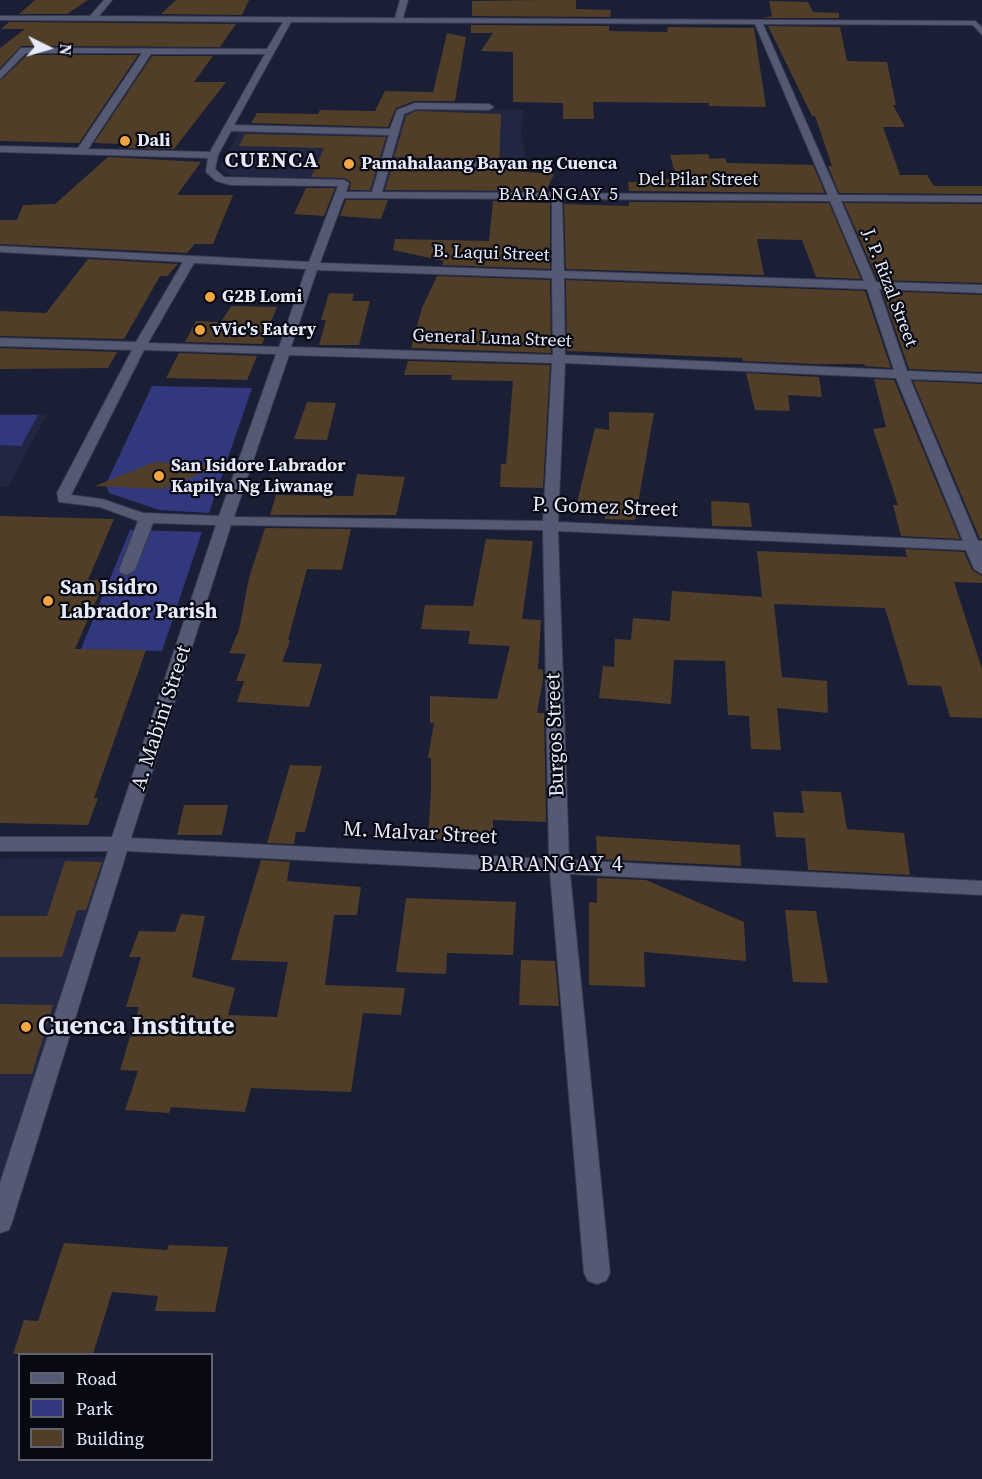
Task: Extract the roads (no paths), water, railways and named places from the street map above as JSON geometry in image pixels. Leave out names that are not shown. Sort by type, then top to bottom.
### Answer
[{"type":"street","points":[[92,19],[108,0]]},
{"type":"street","points":[[398,21],[404,0]]},
{"type":"street","points":[[0,18],[975,23],[982,33]]},
{"type":"street","points":[[0,149],[213,155],[288,20]]},
{"type":"street","name":"J. P. Rizal Street","points":[[758,21],[872,286],[902,376],[978,546],[982,570]]},
{"type":"street","points":[[0,76],[24,50],[270,52]]},
{"type":"street","points":[[82,150],[148,51]]},
{"type":"street","points":[[376,195],[400,112],[415,106],[489,107]]},
{"type":"street","points":[[230,128],[394,132]]},
{"type":"street","name":"Del Pilar Street","points":[[213,155],[210,170],[220,179],[343,189],[376,195],[982,199]]},
{"type":"street","points":[[385,162],[485,165]]},
{"type":"street","name":"A. Mabini Street","points":[[0,1222],[69,1000],[225,521],[313,266],[343,189]]},
{"type":"street","name":"Burgos Street","points":[[557,195],[556,274],[559,359],[550,526],[559,865],[597,1273]]},
{"type":"street","name":"B. Laqui Street","points":[[0,249],[313,266],[982,290]]},
{"type":"street","points":[[140,346],[191,258]]},
{"type":"street","name":"General Luna Street","points":[[0,342],[559,359],[982,378]]},
{"type":"street","name":"P. Gomez Street","points":[[140,346],[63,496],[68,501],[115,506],[147,518],[550,526],[978,546]]},
{"type":"street","points":[[127,570],[147,518]]},
{"type":"street","name":"M. Malvar Street","points":[[0,844],[121,844],[982,888]]},
{"type":"place","name":"Dali","points":[[125,141]]},
{"type":"place","name":"Pamahalaang Bayan ng Cuenca","points":[[349,164]]},
{"type":"place","name":"G2B Lomi","points":[[210,297]]},
{"type":"place","name":"vVic's Eatery","points":[[200,330]]},
{"type":"place","name":"San Isidore Labrador Kapilya Ng Liwanag","points":[[159,476]]},
{"type":"place","name":"San Isidro Labrador Parish","points":[[48,601]]},
{"type":"place","name":"Cuenca Institute","points":[[26,1027]]},
{"type":"district","name":"CUENCA","points":[[272,161]]},
{"type":"district","name":"BARANGAY 5","points":[[559,195]]},
{"type":"district","name":"BARANGAY 4","points":[[552,865]]}]
